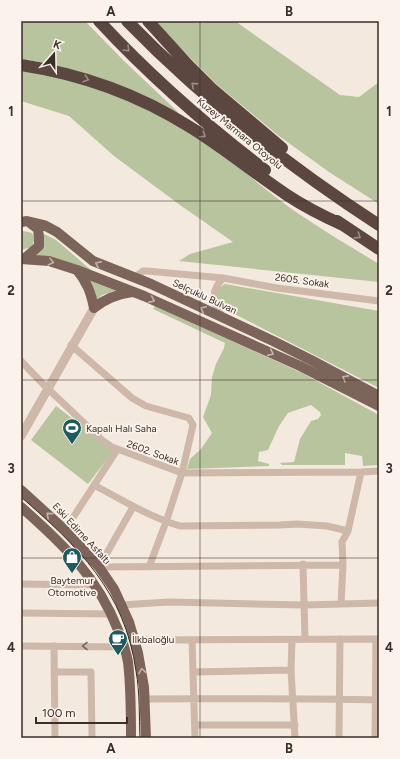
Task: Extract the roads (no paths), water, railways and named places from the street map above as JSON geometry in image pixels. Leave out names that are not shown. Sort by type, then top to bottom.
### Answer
[{"type":"highway","name":"Kuzey Marmara Otoyolu","points":[[99,21],[146,68],[195,112],[270,173],[379,249]]},
{"type":"highway","name":"Kuzey Marmara Otoyolu","points":[[128,21],[171,64],[218,107],[256,138],[323,188],[379,225]]},
{"type":"highway","points":[[148,21],[211,88],[295,158],[323,188]]},
{"type":"highway","points":[[21,65],[84,78],[145,102],[191,128],[288,196],[315,212],[343,225]]},
{"type":"main road","points":[[23,259],[38,246],[39,237],[38,229],[34,225],[24,222]]},
{"type":"main road","name":"Selçuklu Bulvarı","points":[[24,222],[44,225],[57,232],[92,261],[134,278],[224,319],[311,360],[379,396]]},
{"type":"main road","points":[[23,259],[49,261],[134,292],[300,366],[379,406]]},
{"type":"main road","points":[[77,270],[87,283],[94,308],[109,297],[117,294],[134,292]]},
{"type":"main road","name":"Eski Edirne Asfaltı","points":[[21,490],[65,530],[99,567],[114,589],[135,640],[144,687],[146,738]]},
{"type":"main road","points":[[21,507],[61,543],[84,569],[112,614],[128,661],[131,693],[131,738]]},
{"type":"street","name":"2605. Sokak","points":[[134,278],[143,271],[147,270],[223,278],[277,288],[379,301]]},
{"type":"street","points":[[223,278],[214,291],[214,300],[217,309],[224,319]]},
{"type":"street","points":[[21,436],[71,345],[94,308]]},
{"type":"street","points":[[71,345],[132,398],[146,406],[189,418],[193,425],[182,473],[149,567]]},
{"type":"street","name":"2602. Sokak","points":[[21,361],[102,440],[117,450],[182,473],[379,471]]},
{"type":"street","points":[[65,530],[117,450]]},
{"type":"street","points":[[341,604],[343,565],[342,542],[348,531],[360,472]]},
{"type":"street","points":[[94,485],[166,522],[180,526],[309,524],[348,531]]},
{"type":"street","points":[[133,506],[99,567],[303,564],[343,565]]},
{"type":"street","points":[[303,564],[305,639]]},
{"type":"street","points":[[21,584],[95,585]]},
{"type":"street","points":[[121,605],[169,602],[304,604],[379,603]]},
{"type":"street","points":[[21,613],[112,614]]},
{"type":"street","points":[[339,738],[340,639]]},
{"type":"street","points":[[135,640],[377,639],[377,700],[375,738]]},
{"type":"street","points":[[192,640],[196,738]]},
{"type":"street","points":[[292,640],[295,738]]},
{"type":"street","points":[[21,646],[124,647]]},
{"type":"street","points":[[54,646],[55,738]]},
{"type":"street","points":[[193,672],[292,670]]},
{"type":"street","points":[[54,672],[91,672],[92,738]]},
{"type":"street","points":[[144,699],[294,698],[377,700]]},
{"type":"street","points":[[195,725],[295,725]]},
{"type":"tram line","points":[[21,497],[42,515],[80,553],[110,594],[121,617],[130,643],[136,671],[139,696],[140,738]]},
{"type":"place","name":"Kapalı Halı Saha","points":[[72,445]]},
{"type":"place","name":"Baytemur Otomotive","points":[[72,574]]},
{"type":"place","name":"İlkbaloğlu","points":[[118,656]]}]
